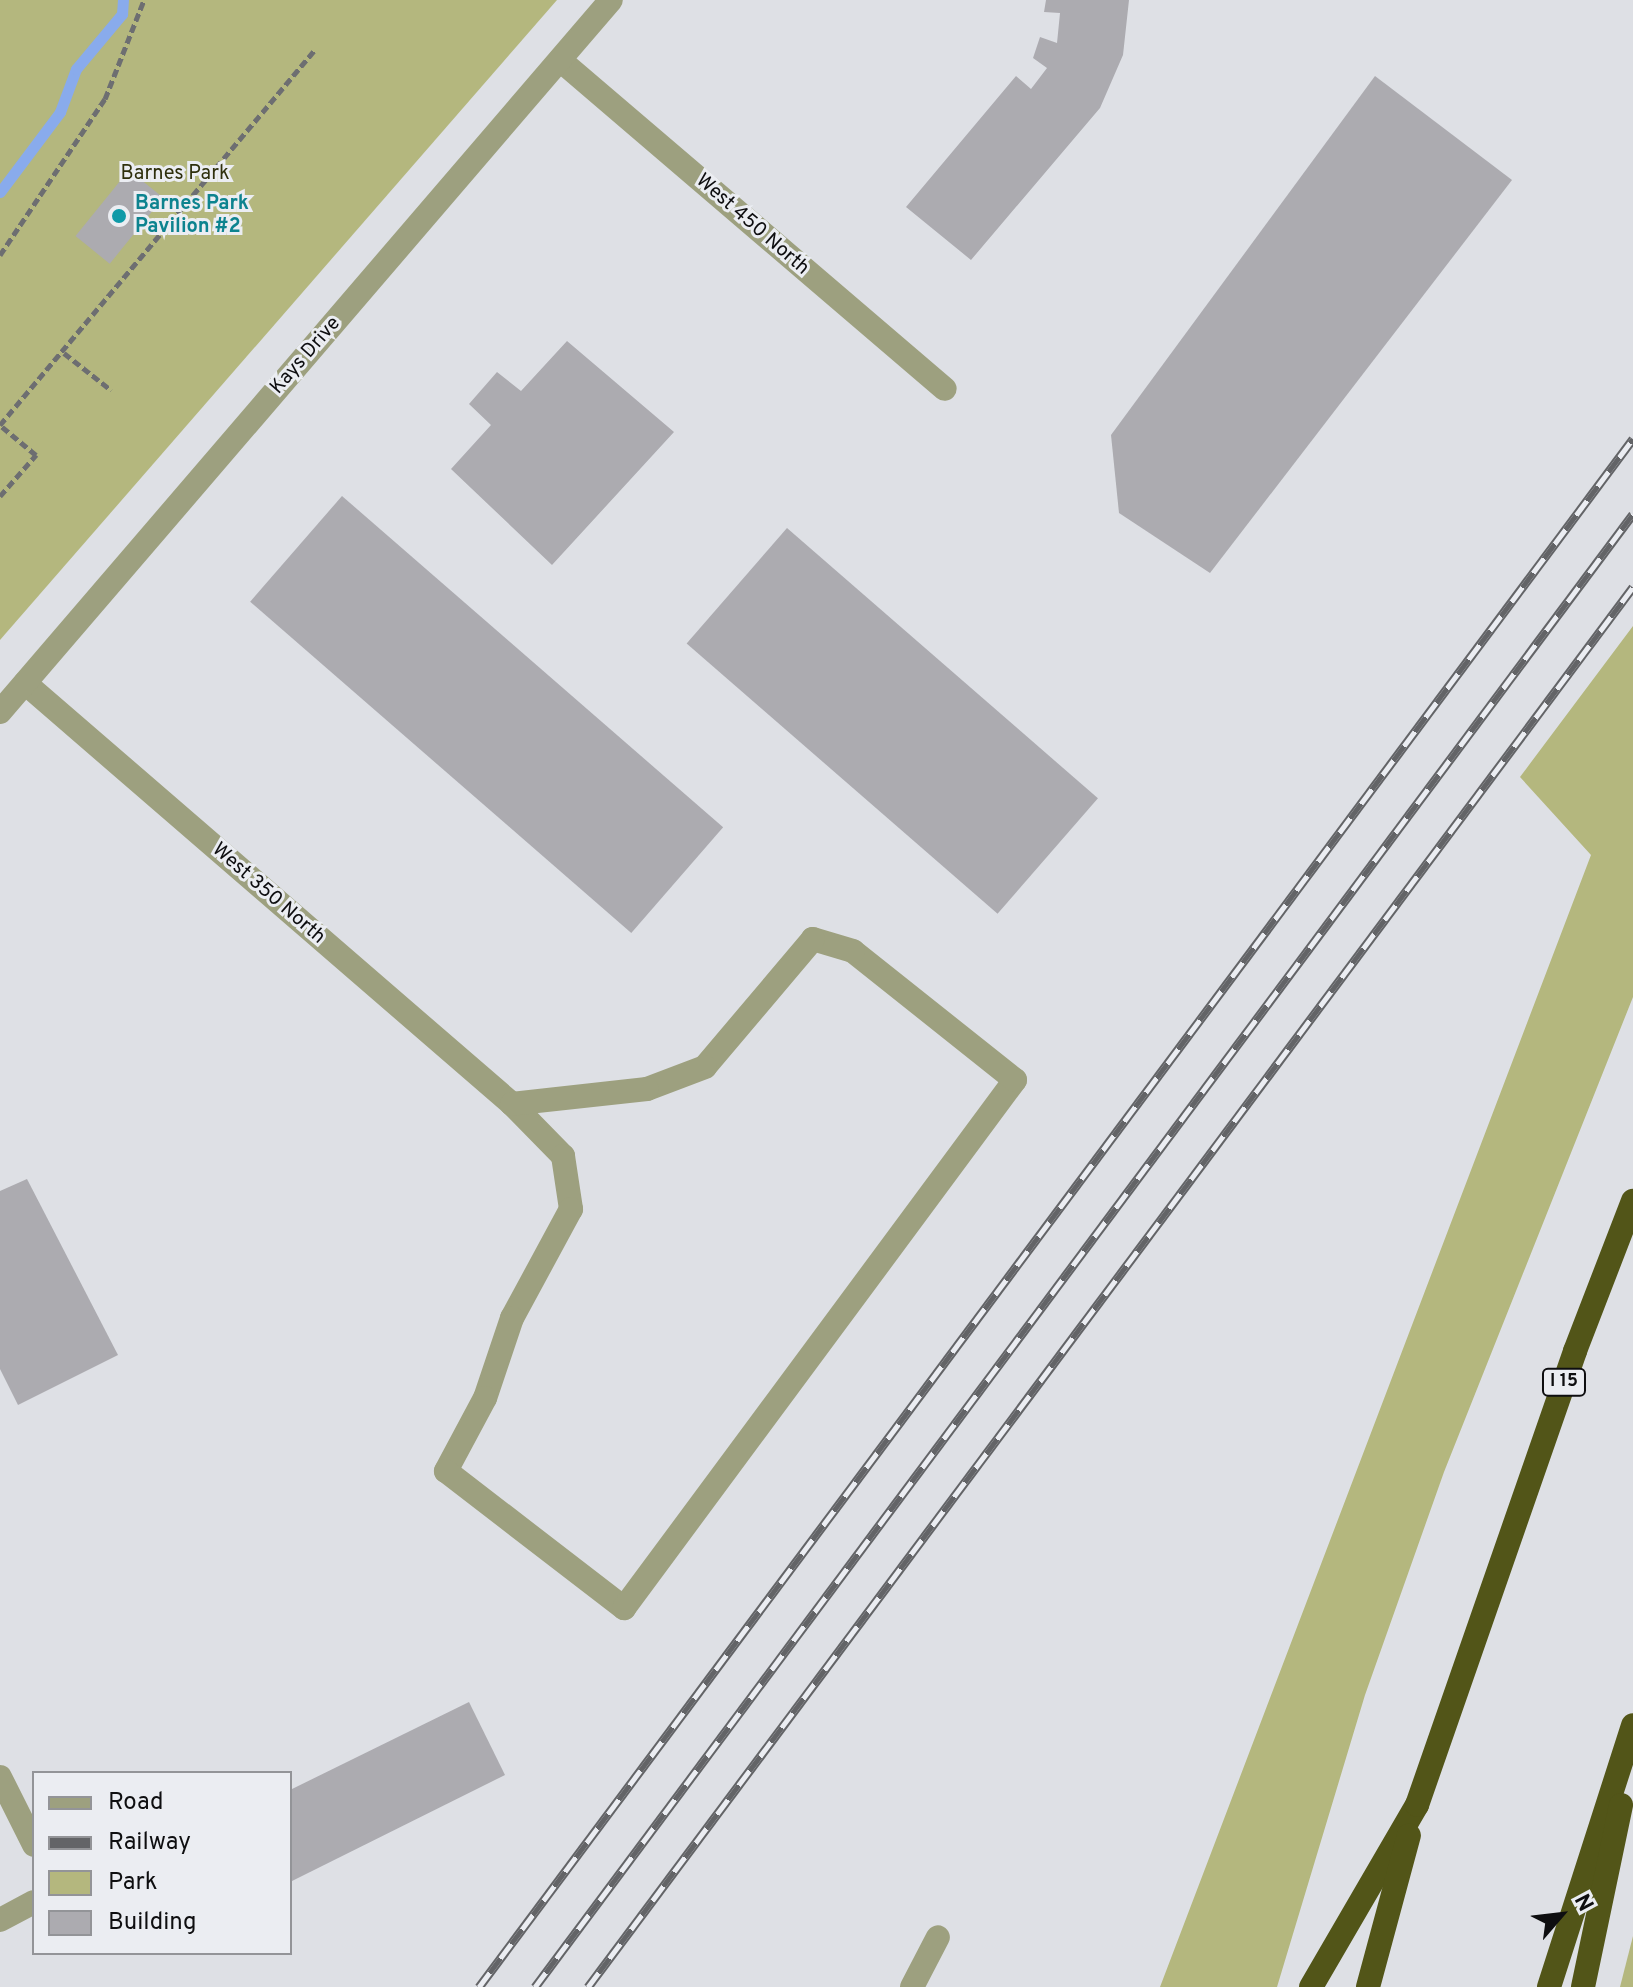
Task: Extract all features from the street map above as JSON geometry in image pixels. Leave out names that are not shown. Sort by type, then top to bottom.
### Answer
[{"type":"highway","name":"I 15","points":[[1368,1987],[1417,1805],[1499,1564],[1633,1201]]},
{"type":"highway","points":[[1549,1987],[1633,1725]]},
{"type":"highway","points":[[1583,1987],[1633,1750]]},
{"type":"highway","points":[[1311,1987],[1417,1805]]},
{"type":"street","name":"Kays Drive","points":[[0,712],[611,0]]},
{"type":"street","name":"West 450 North","points":[[560,60],[945,389]]},
{"type":"street","name":"West 350 North","points":[[25,683],[512,1104],[563,1156],[571,1209],[512,1318],[485,1398],[446,1471],[624,1608],[1015,1080],[853,951],[813,939],[705,1067],[647,1089],[512,1104]]},
{"type":"street","points":[[0,1777],[32,1841]]},
{"type":"street","points":[[0,1920],[32,1903]]},
{"type":"street","points":[[912,1987],[938,1937]]},
{"type":"path","points":[[0,255],[105,99],[144,0]]},
{"type":"path","points":[[0,496],[36,455],[0,425],[64,353],[315,50]]},
{"type":"path","points":[[64,353],[111,390]]},
{"type":"green space","name":"Barnes Park","points":[[0,0],[557,0],[0,640]]},
{"type":"green space","points":[[1633,626],[1633,997],[1444,1472],[1365,1695],[1277,1987],[1160,1987],[1591,855],[1520,777]]},
{"type":"green space","points":[[1633,1936],[1633,1987],[1620,1987]]},
{"type":"building","points":[[1046,0],[1129,0],[1123,55],[1100,108],[971,260],[906,207],[1016,76],[1031,89],[1047,68],[1033,58],[1040,37],[1057,43],[1060,13],[1044,12]]},
{"type":"building","points":[[1375,76],[1512,180],[1210,573],[1119,513],[1111,435]]},
{"type":"building","name":"Barnes Park Pavilion #2","points":[[129,170],[163,198],[110,264],[76,236]]},
{"type":"building","points":[[567,341],[674,432],[552,565],[451,469],[491,425],[469,404],[497,372],[521,391]]},
{"type":"building","points":[[342,496],[723,827],[631,933],[250,602]]},
{"type":"building","points":[[787,528],[1098,798],[998,914],[687,643]]},
{"type":"building","points":[[27,1179],[118,1355],[18,1405],[0,1369],[0,1191]]},
{"type":"building","points":[[469,1702],[505,1775],[292,1881],[292,1789]]},
{"type":"waterway","points":[[0,192],[60,112],[76,69],[122,14],[123,0]]},
{"type":"railway","points":[[479,1987],[1633,439]]},
{"type":"railway","points":[[535,1987],[1633,514]]},
{"type":"railway","points":[[588,1987],[1633,587]]},
{"type":"place","name":"Barnes Park Pavilion #2","points":[[119,216]]}]
